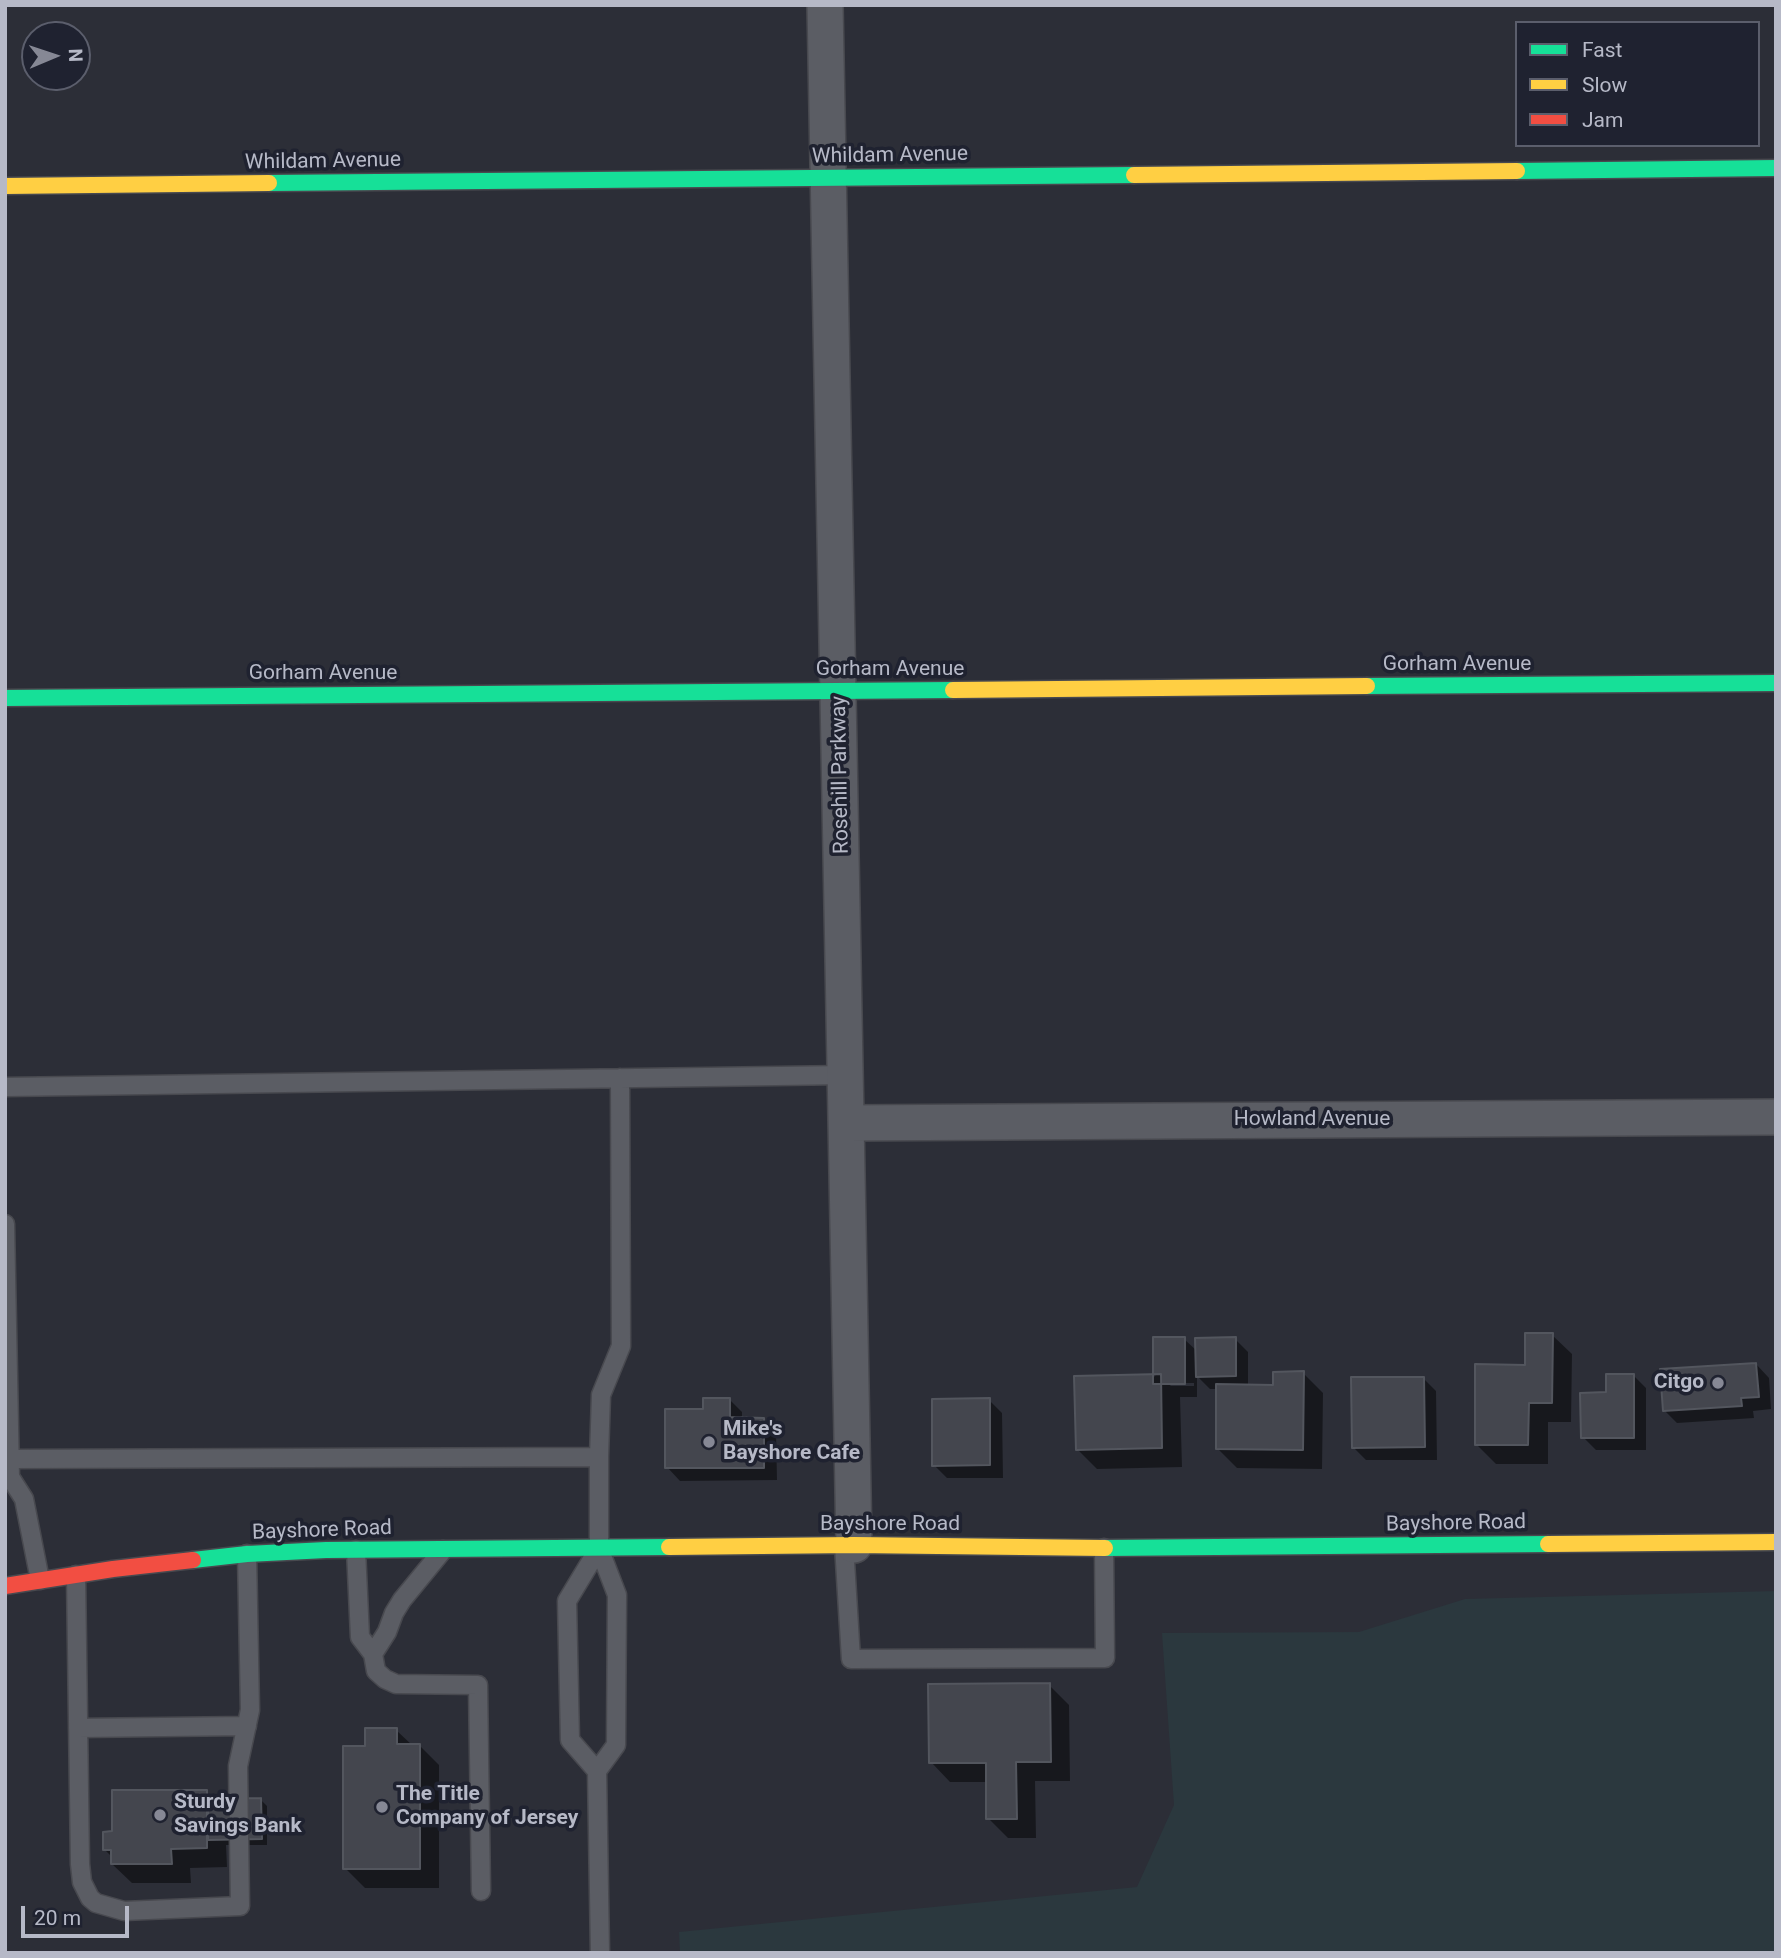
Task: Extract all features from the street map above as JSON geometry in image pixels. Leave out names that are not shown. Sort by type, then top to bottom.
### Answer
[{"type":"street","name":"Rosehill Parkway","points":[[825,5],[848,1123],[849,1545]]},
{"type":"street","name":"Whildam Avenue","points":[[5,186],[1776,168]]},
{"type":"street","name":"Gorham Avenue","points":[[5,698],[1776,683]]},
{"type":"street","name":"Howland Avenue","points":[[848,1123],[1776,1117]]},
{"type":"street","name":"Bayshore Road","points":[[5,1586],[247,1555],[356,1550],[849,1545],[1104,1548],[1776,1542]]},
{"type":"lane","points":[[5,1087],[847,1075]]},
{"type":"lane","points":[[600,1953],[597,1771],[616,1745],[617,1595],[599,1548],[598,1457],[601,1395],[621,1346],[620,1078]]},
{"type":"lane","points":[[5,1224],[9,1474],[24,1499],[40,1580]]},
{"type":"lane","points":[[9,1474],[598,1457]]},
{"type":"lane","points":[[849,1545],[851,1659],[1105,1657],[1104,1548]]},
{"type":"lane","points":[[597,1771],[570,1740],[567,1601],[599,1548]]},
{"type":"lane","points":[[373,1654],[387,1632],[394,1612],[443,1549]]},
{"type":"lane","points":[[356,1550],[360,1637],[373,1654],[376,1671],[396,1684],[478,1685],[481,1891]]},
{"type":"lane","points":[[76,1575],[82,1882],[90,1898],[96,1903],[124,1911],[240,1906],[238,1766],[250,1710],[247,1555]]},
{"type":"lane","points":[[78,1728],[247,1726]]},
{"type":"shaded area","points":[[1776,1591],[1776,1953],[680,1953],[679,1932],[1137,1887],[1174,1805],[1162,1633],[1359,1632],[1465,1599]]},
{"type":"building","points":[[1525,1333],[1553,1333],[1552,1403],[1529,1403],[1528,1445],[1475,1445],[1475,1364],[1525,1365]]},
{"type":"building","points":[[1153,1337],[1185,1337],[1185,1384],[1153,1384]]},
{"type":"building","points":[[1236,1337],[1236,1376],[1196,1377],[1195,1338]]},
{"type":"building","points":[[1756,1363],[1759,1397],[1741,1398],[1742,1406],[1663,1411],[1660,1369]]},
{"type":"building","points":[[1304,1371],[1303,1450],[1216,1449],[1216,1384],[1273,1385],[1273,1372]]},
{"type":"building","points":[[1161,1374],[1162,1448],[1076,1450],[1074,1376]]},
{"type":"building","points":[[1606,1374],[1634,1374],[1634,1438],[1581,1438],[1580,1393],[1606,1392]]},
{"type":"building","points":[[1351,1377],[1424,1377],[1425,1447],[1352,1448]]},
{"type":"building","points":[[703,1398],[730,1398],[730,1417],[764,1418],[764,1468],[665,1468],[665,1409],[703,1409]]},
{"type":"building","points":[[990,1398],[990,1465],[932,1466],[932,1399]]},
{"type":"building","points":[[1050,1683],[1051,1762],[1016,1762],[1017,1819],[986,1819],[986,1763],[929,1763],[928,1684]]},
{"type":"building","name":"The Title Company of Jersey","points":[[365,1728],[397,1728],[397,1744],[420,1744],[420,1869],[343,1869],[343,1746],[365,1746]]},
{"type":"building","name":"Sturdy Savings Bank","points":[[112,1790],[207,1790],[207,1848],[171,1849],[172,1864],[111,1864],[111,1850],[103,1850],[103,1832],[112,1831]]},
{"type":"building","points":[[261,1798],[262,1839],[208,1840],[208,1799]]},
{"type":"traffic: fast","points":[[1517,171],[1776,168]]},
{"type":"traffic: fast","points":[[269,183],[1134,175]]},
{"type":"traffic: fast","points":[[1367,686],[1776,683]]},
{"type":"traffic: fast","points":[[5,698],[953,690]]},
{"type":"traffic: fast","points":[[1105,1548],[1548,1544]]},
{"type":"traffic: fast","points":[[193,1560],[326,1550],[669,1547]]},
{"type":"traffic: slow","points":[[1134,175],[1517,171]]},
{"type":"traffic: slow","points":[[5,186],[269,183]]},
{"type":"traffic: slow","points":[[953,690],[1367,686]]},
{"type":"traffic: slow","points":[[1548,1544],[1776,1542]]},
{"type":"traffic: slow","points":[[669,1547],[854,1545],[1105,1548]]},
{"type":"traffic: jam","points":[[5,1586],[193,1560]]},
{"type":"place","name":"Citgo","points":[[1718,1383]]},
{"type":"place","name":"Mike's Bayshore Cafe","points":[[709,1442]]},
{"type":"place","name":"The Title Company of Jersey","points":[[382,1807]]},
{"type":"place","name":"Sturdy Savings Bank","points":[[160,1815]]}]
